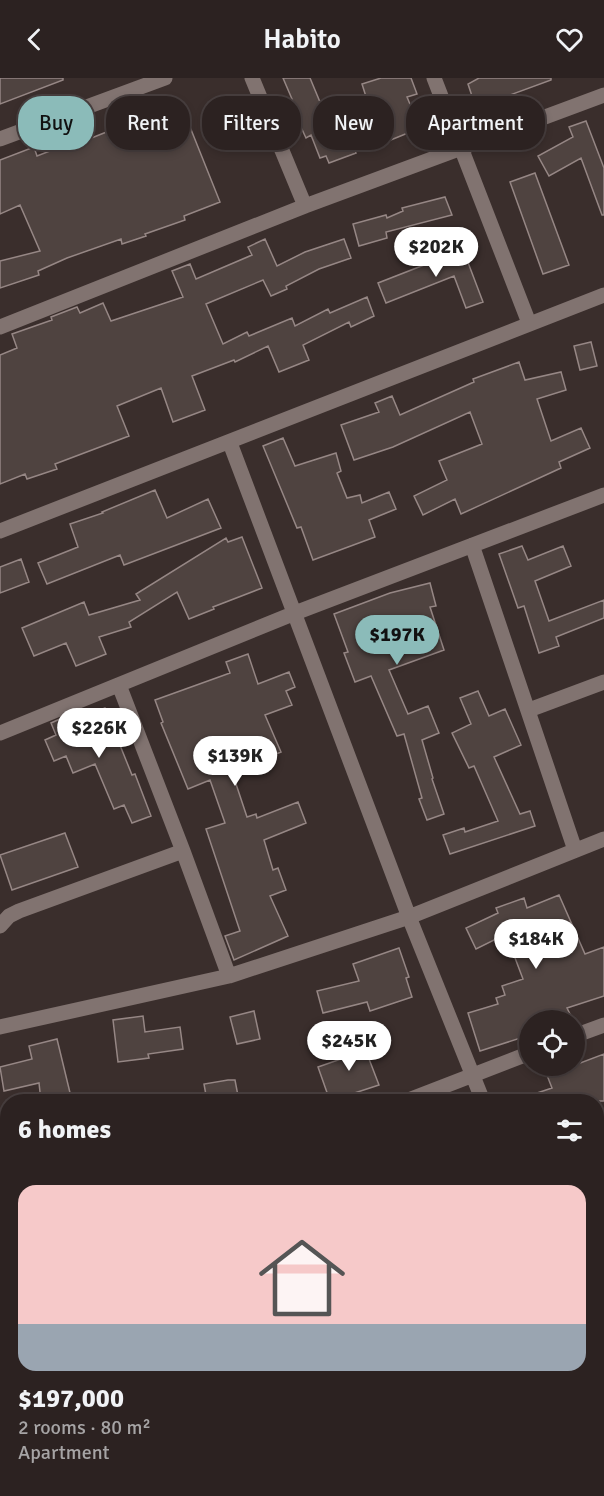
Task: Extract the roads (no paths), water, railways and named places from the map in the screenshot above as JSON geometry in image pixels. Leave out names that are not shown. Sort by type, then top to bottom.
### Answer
[{"type":"street","points":[[0,139],[165,78]]},
{"type":"street","points":[[252,78],[306,206]]},
{"type":"street","points":[[434,78],[441,96]]},
{"type":"street","points":[[545,117],[604,95]]},
{"type":"street","points":[[0,327],[306,206],[459,150]]},
{"type":"street","points":[[462,150],[529,323]]},
{"type":"street","points":[[0,531],[604,295]]},
{"type":"street","points":[[230,443],[408,917],[480,1094]]},
{"type":"street","points":[[0,733],[295,614],[604,495]]},
{"type":"street","points":[[472,545],[575,850]]},
{"type":"street","points":[[529,710],[604,682]]},
{"type":"street","points":[[119,685],[229,976]]},
{"type":"street","points":[[0,1027],[229,976],[408,917],[604,839]]},
{"type":"street","points":[[0,926],[9,916],[19,911],[183,851]]},
{"type":"street","points":[[585,1032],[604,1025]]},
{"type":"street","points":[[424,1094],[519,1057]]}]
